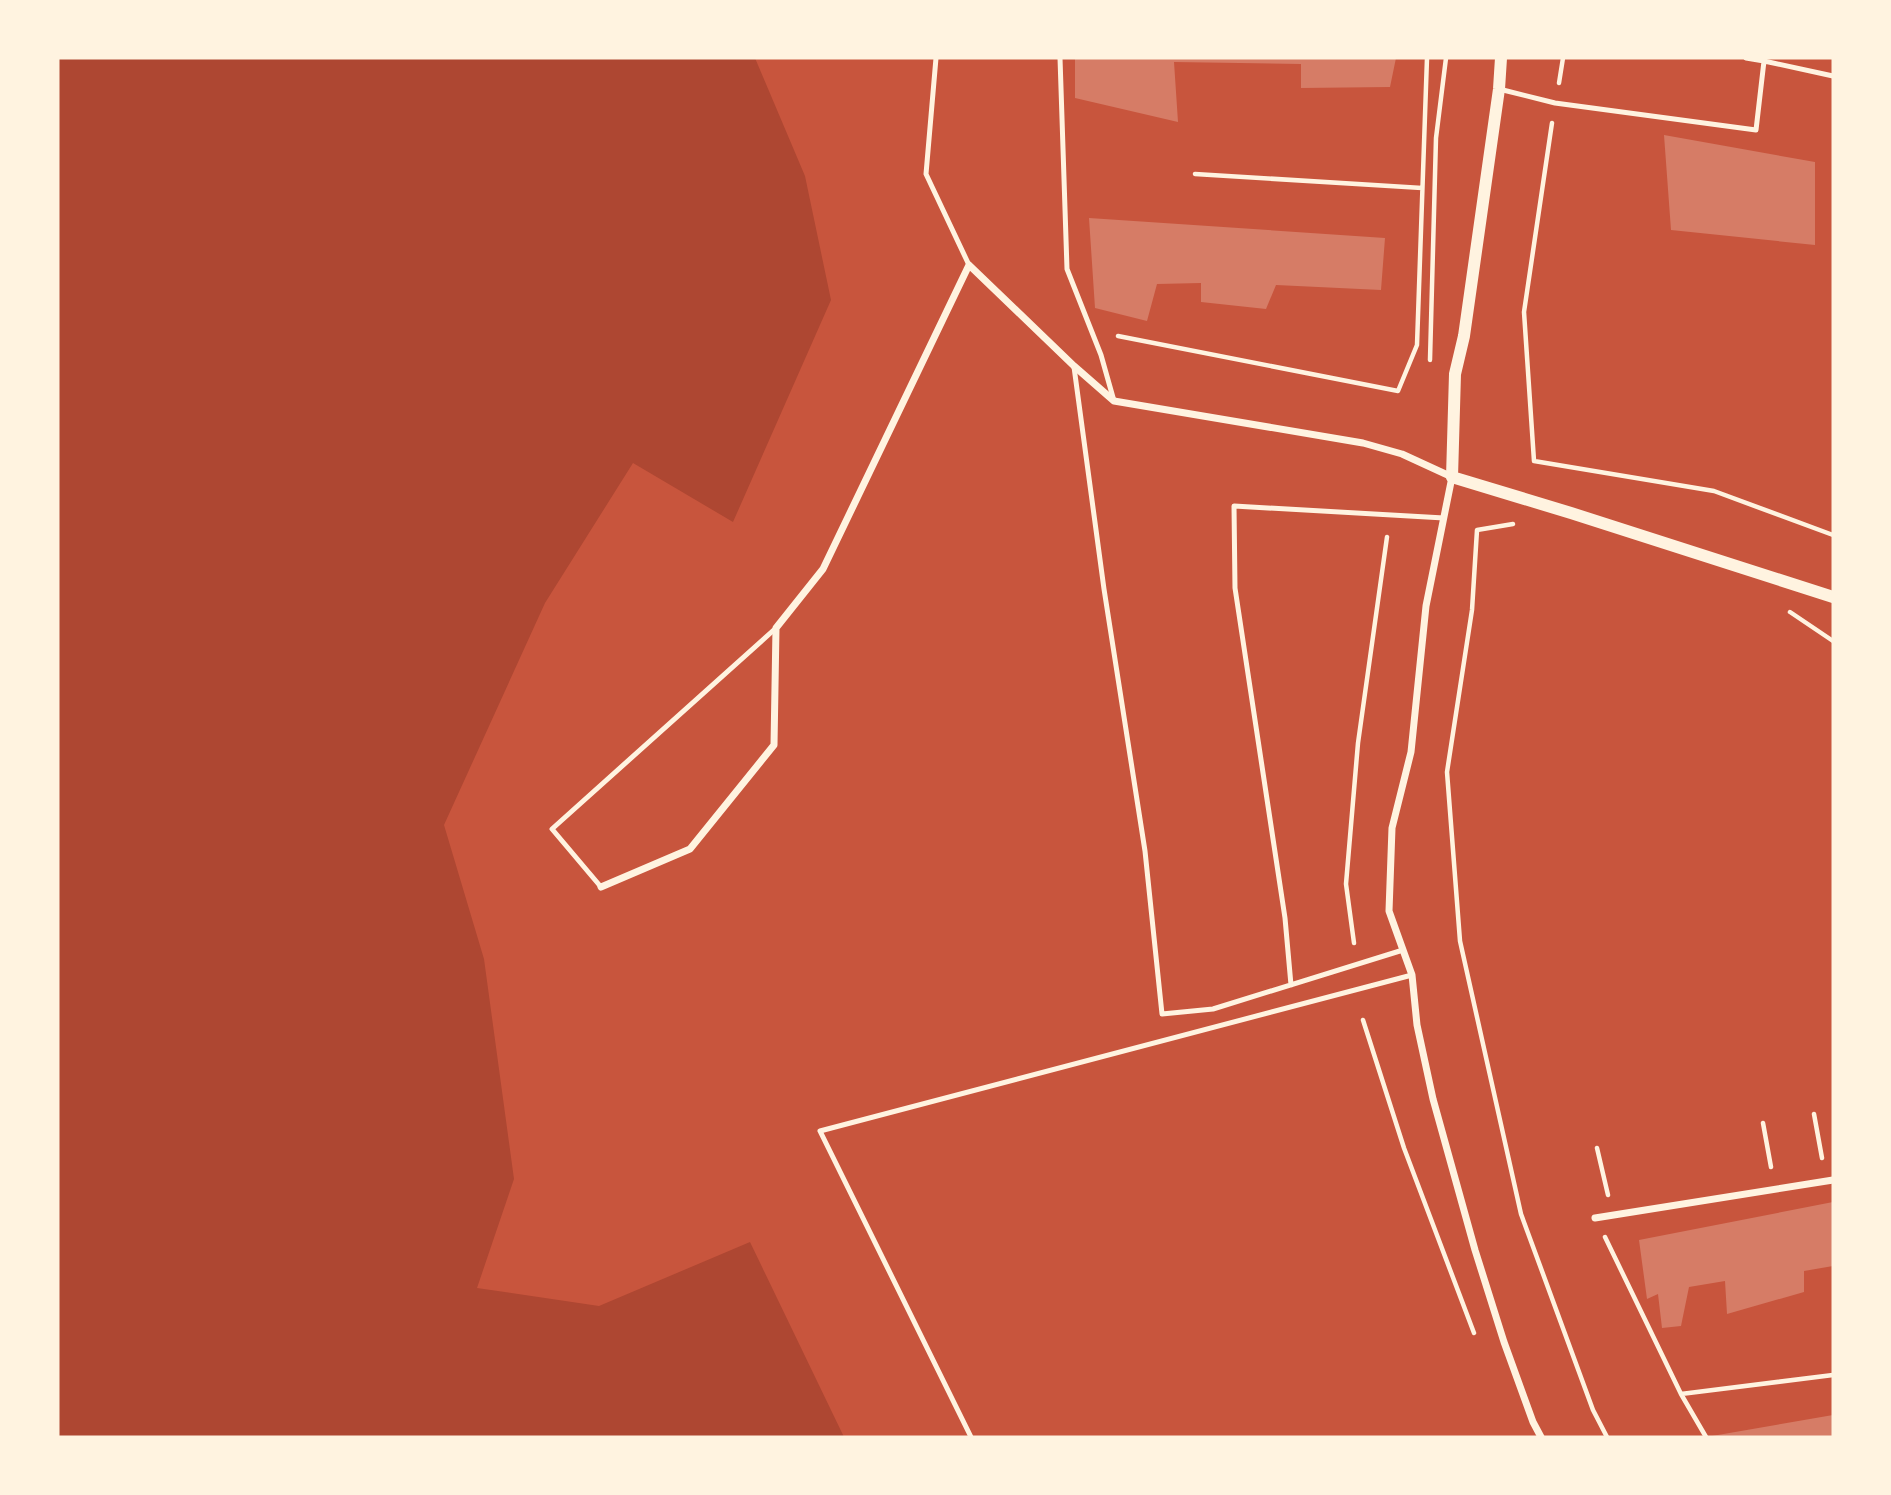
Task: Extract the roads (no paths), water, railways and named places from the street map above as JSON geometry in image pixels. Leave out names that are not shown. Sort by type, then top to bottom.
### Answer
[{"type":"street","points":[[1501,58],[1499,89],[1464,336],[1455,374],[1452,477],[1426,606],[1411,752],[1392,828],[1389,911],[1412,975],[1416,1025],[1433,1099],[1475,1250],[1504,1342],[1541,1437]]},
{"type":"street","points":[[601,887],[690,849],[775,745],[776,628],[823,569],[969,265],[1114,401],[1363,443],[1402,454],[1452,477],[1833,597]]},
{"type":"street","points":[[1595,1219],[1830,1180]]},
{"type":"lane","points":[[936,58],[926,174],[969,265]]},
{"type":"lane","points":[[1060,58],[1067,269],[1101,355],[1114,401]]},
{"type":"lane","points":[[1746,58],[1833,76]]},
{"type":"lane","points":[[1499,89],[1555,103],[1756,131],[1764,61]]},
{"type":"lane","points":[[1074,366],[1104,589],[1145,851],[1162,1014],[1213,1009],[1403,950]]},
{"type":"lane","points":[[1291,985],[1284,918],[1235,588],[1234,506],[1444,518]]},
{"type":"lane","points":[[601,887],[552,829],[776,628]]},
{"type":"lane","points":[[971,1437],[820,1131],[1412,975]]}]
